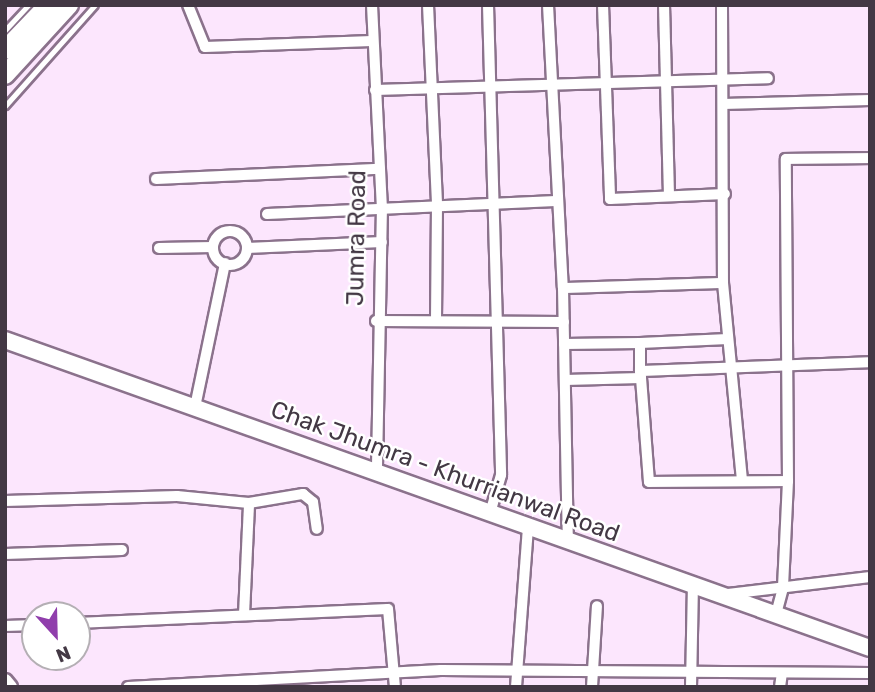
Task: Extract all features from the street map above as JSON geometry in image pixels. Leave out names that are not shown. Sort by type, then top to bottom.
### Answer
[{"type":"highway","points":[[7,43],[48,5]]},
{"type":"highway","points":[[5,75],[69,5]]},
{"type":"main road","name":"Chak Jhumra - Khurrianwal Road","points":[[5,340],[491,510],[693,587],[870,648]]},
{"type":"main road","points":[[5,681],[10,687]]},
{"type":"street","points":[[188,5],[205,47],[372,41]]},
{"type":"street","name":"Jumra Road","points":[[372,5],[382,206],[376,321],[377,471]]},
{"type":"street","points":[[428,5],[429,91],[437,205],[436,321]]},
{"type":"street","points":[[488,5],[501,475],[491,510]]},
{"type":"street","points":[[548,5],[556,201],[563,288],[568,541]]},
{"type":"street","points":[[603,5],[610,199],[725,194]]},
{"type":"street","points":[[664,5],[663,79],[669,195]]},
{"type":"street","points":[[722,5],[720,79],[725,194],[723,283],[734,367],[742,480]]},
{"type":"street","points":[[375,90],[429,91],[604,81],[768,78]]},
{"type":"street","points":[[723,104],[870,100]]},
{"type":"street","points":[[776,614],[783,587],[788,481],[786,159],[870,158]]},
{"type":"street","points":[[156,180],[380,169]]},
{"type":"street","points":[[267,214],[382,206],[556,201]]},
{"type":"street","points":[[213,247],[218,235],[230,231],[243,236],[247,248],[242,260],[225,263]]},
{"type":"street","points":[[247,248],[382,242]]},
{"type":"street","points":[[159,248],[213,247]]},
{"type":"street","points":[[195,407],[225,263],[213,247]]},
{"type":"street","points":[[563,288],[723,283]]},
{"type":"street","points":[[376,321],[564,322]]},
{"type":"street","points":[[564,344],[729,339]]},
{"type":"street","points":[[640,343],[649,482],[788,481]]},
{"type":"street","points":[[565,380],[734,367],[870,362]]},
{"type":"street","points":[[5,501],[177,496],[249,503],[308,495],[317,529]]},
{"type":"street","points":[[244,615],[249,503]]},
{"type":"street","points":[[516,687],[528,526]]},
{"type":"street","points":[[5,554],[122,550]]},
{"type":"street","points":[[721,595],[870,577]]},
{"type":"street","points":[[691,687],[693,587]]},
{"type":"street","points":[[592,687],[597,606]]},
{"type":"street","points":[[91,622],[388,609],[395,687]]},
{"type":"street","points":[[128,687],[394,671],[517,669],[593,673],[870,673]]},
{"type":"street","points":[[780,687],[782,673]]},
{"type":"lane","points":[[7,43],[28,5]]},
{"type":"lane","points":[[5,106],[95,5]]}]
